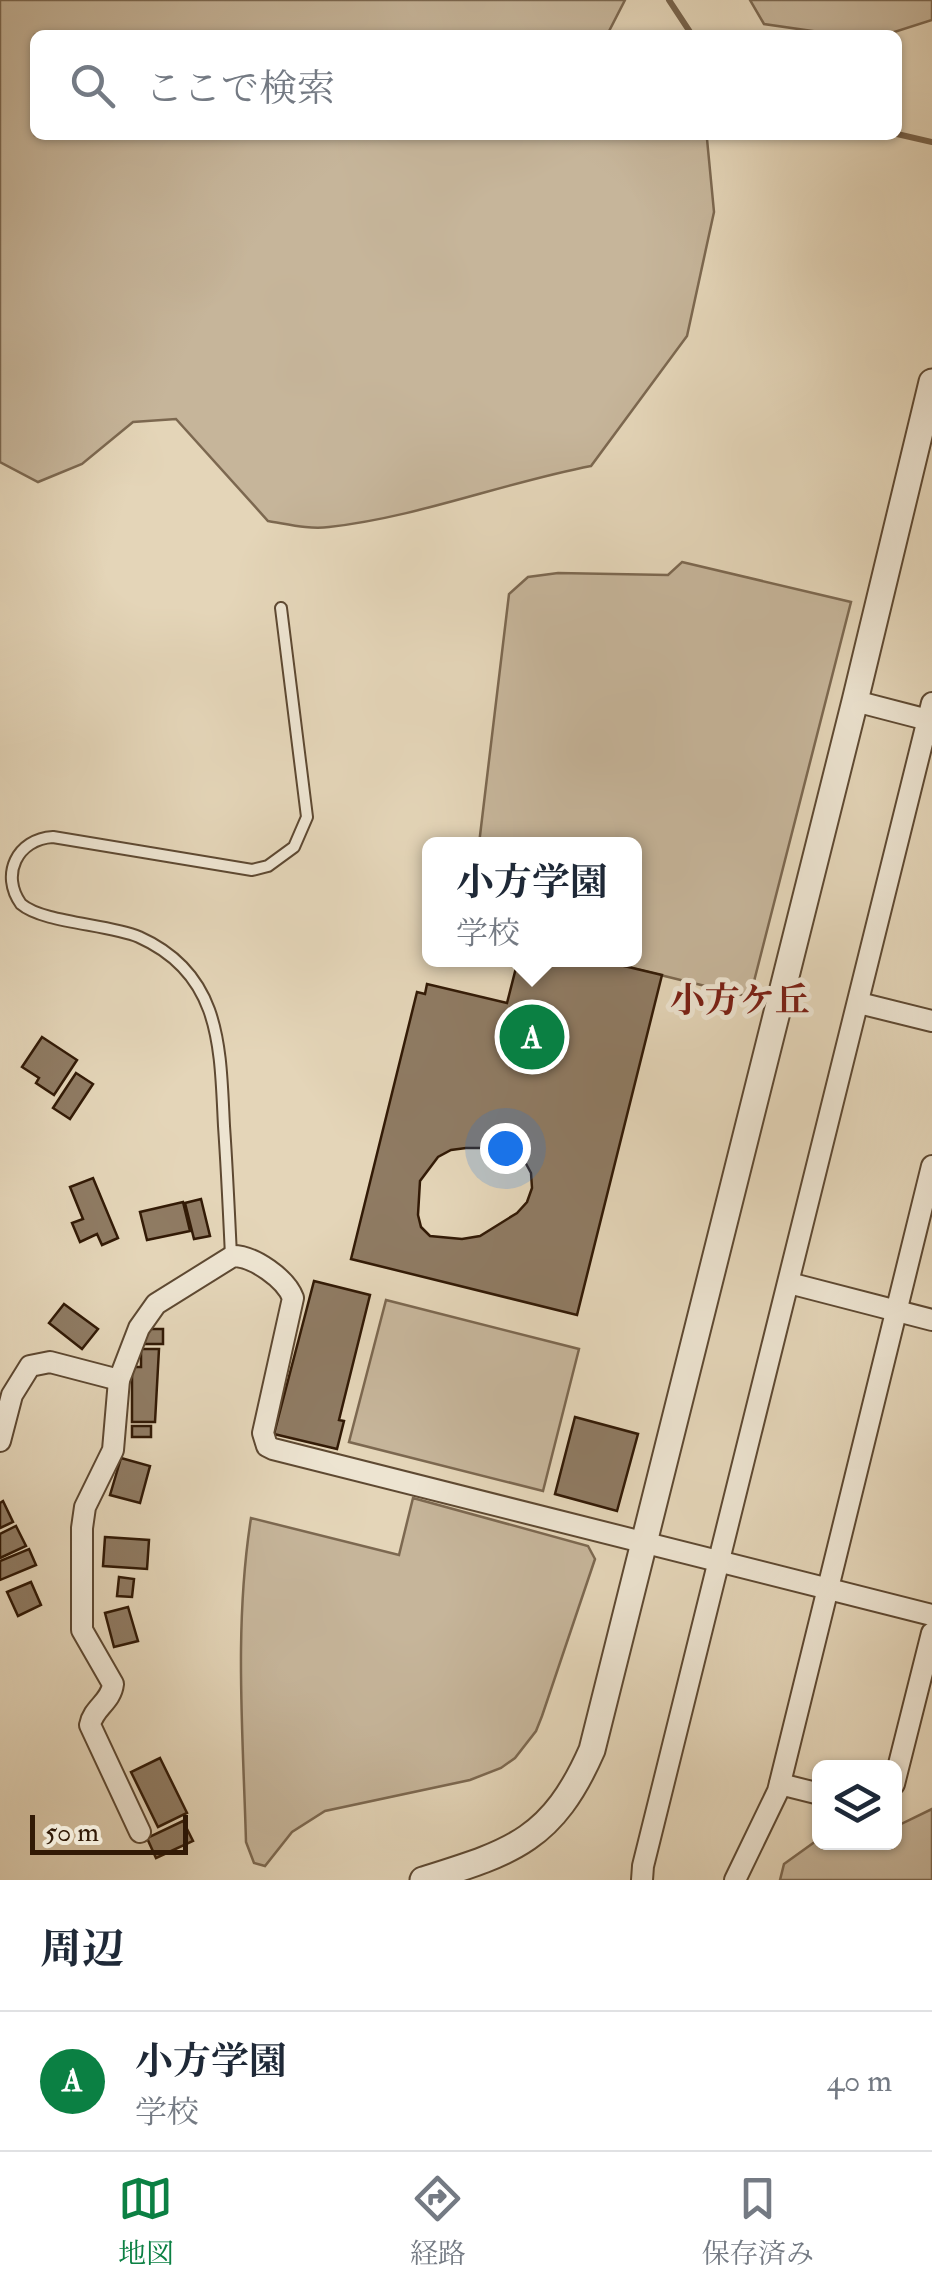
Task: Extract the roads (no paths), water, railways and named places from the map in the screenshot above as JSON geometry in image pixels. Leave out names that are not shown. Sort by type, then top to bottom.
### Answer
[{"type":"street","points":[[423,1880],[508,1851],[536,1833],[560,1808],[592,1750],[932,382]]},
{"type":"street","points":[[642,1880],[931,714],[855,701]]},
{"type":"street","points":[[859,1002],[932,1021]]},
{"type":"street","points":[[735,1880],[780,1784],[932,1166]]},
{"type":"street","points":[[140,1832],[91,1730],[90,1719],[108,1698],[113,1684],[82,1630],[82,1517],[113,1450],[118,1380],[139,1328],[156,1304],[231,1256],[241,1256],[260,1266],[282,1282],[293,1298],[264,1432],[267,1446],[932,1615]]},
{"type":"street","points":[[789,1283],[932,1320]]},
{"type":"street","points":[[0,1442],[12,1395],[30,1366],[50,1362],[118,1380]]},
{"type":"street","points":[[900,1760],[932,1633]]},
{"type":"street","points":[[780,1784],[812,1792]]},
{"type":"lane","points":[[231,1256],[220,1053],[205,997],[181,966],[150,942],[113,929],[38,913],[23,906],[12,893],[8,876],[11,860],[21,846],[36,838],[53,837],[252,870],[268,866],[294,847],[303,832],[307,800],[281,608]]},
{"type":"waterway","points":[[669,0],[689,30]]},
{"type":"waterway","points":[[902,135],[932,142]]},
{"type":"place","name":"小方学園","points":[[532,1037]]},
{"type":"district","name":"小方ケ丘","points":[[740,1001]]}]
